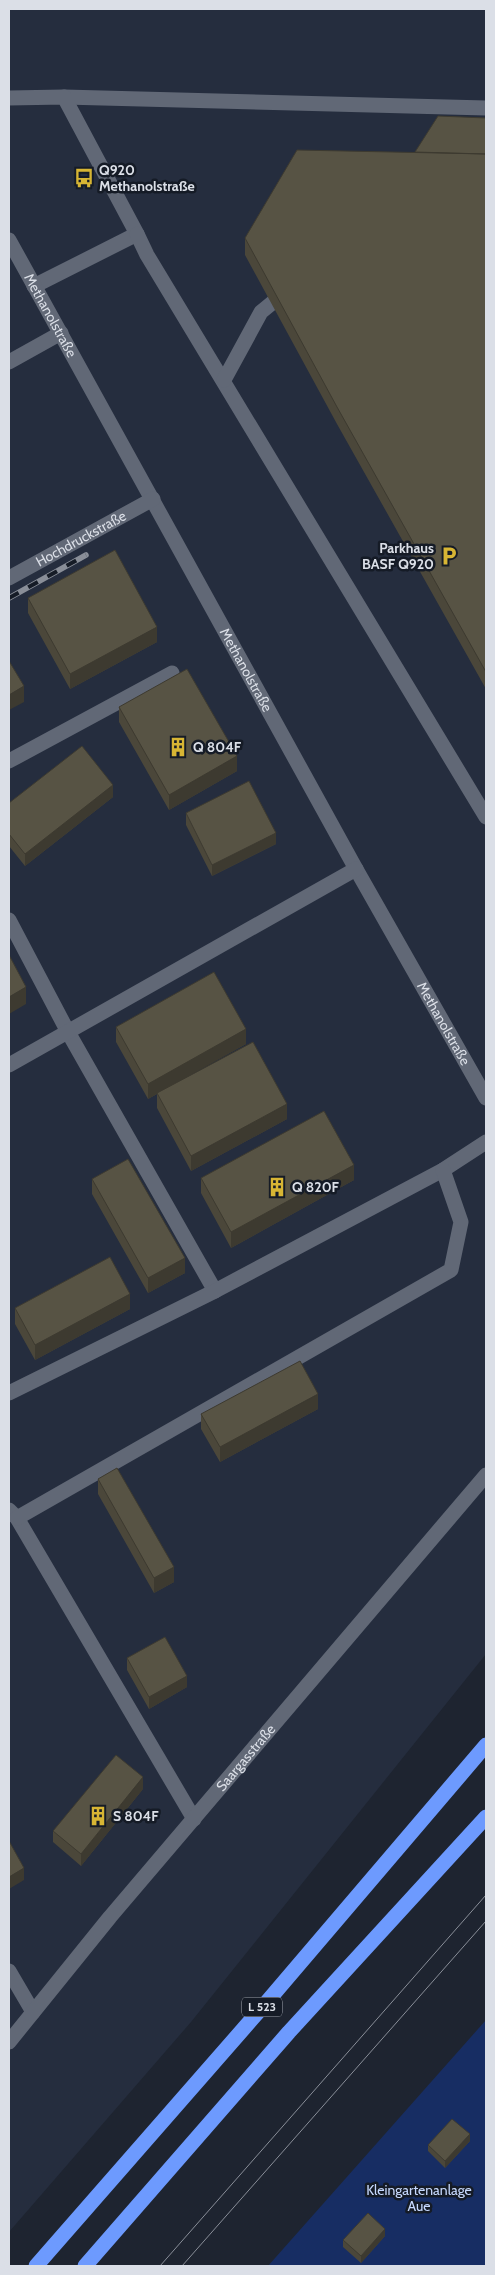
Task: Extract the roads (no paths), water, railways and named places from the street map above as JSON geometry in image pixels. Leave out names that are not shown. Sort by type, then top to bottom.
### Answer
[{"type":"highway","name":"L 523","points":[[36,2266],[266,2003],[486,1745]]},
{"type":"highway","name":"L 523","points":[[84,2266],[289,2032],[486,1817]]},
{"type":"street","points":[[9,98],[64,97],[486,108]]},
{"type":"street","points":[[64,97],[137,234],[486,817]]},
{"type":"street","points":[[34,286],[137,234]]},
{"type":"street","name":"Methanolstraße","points":[[9,240],[356,869],[486,1098]]},
{"type":"street","points":[[224,380],[262,312],[272,303],[297,288]]},
{"type":"street","points":[[9,362],[61,332]]},
{"type":"street","name":"Hochdruckstraße","points":[[9,578],[153,499]]},
{"type":"street","points":[[9,761],[172,673]]},
{"type":"street","points":[[9,1065],[356,869]]},
{"type":"street","points":[[9,920],[68,1032],[215,1291]]},
{"type":"street","points":[[9,1393],[215,1291],[442,1170],[486,1142]]},
{"type":"street","points":[[194,1819],[13,1514],[451,1270],[461,1222],[442,1170]]},
{"type":"street","name":"Saargasstraße","points":[[9,2042],[194,1819],[486,1476]]},
{"type":"street","points":[[9,1972],[33,2012]]},
{"type":"tram line","points":[[160,2266],[486,1895]]},
{"type":"tram line","points":[[182,2266],[486,1921]]},
{"type":"railway","points":[[9,598],[86,555]]},
{"type":"place","name":"Q920 Methanolstraße","points":[[84,178]]},
{"type":"place","name":"Parkhaus BASF Q920","points":[[449,556]]},
{"type":"place","name":"Q 804F","points":[[178,747]]},
{"type":"place","name":"Q 820F","points":[[277,1187]]},
{"type":"place","name":"S 804F","points":[[98,1816]]},
{"type":"park label","name":"Kleingartenanlage Aue","points":[[419,2198]]}]
